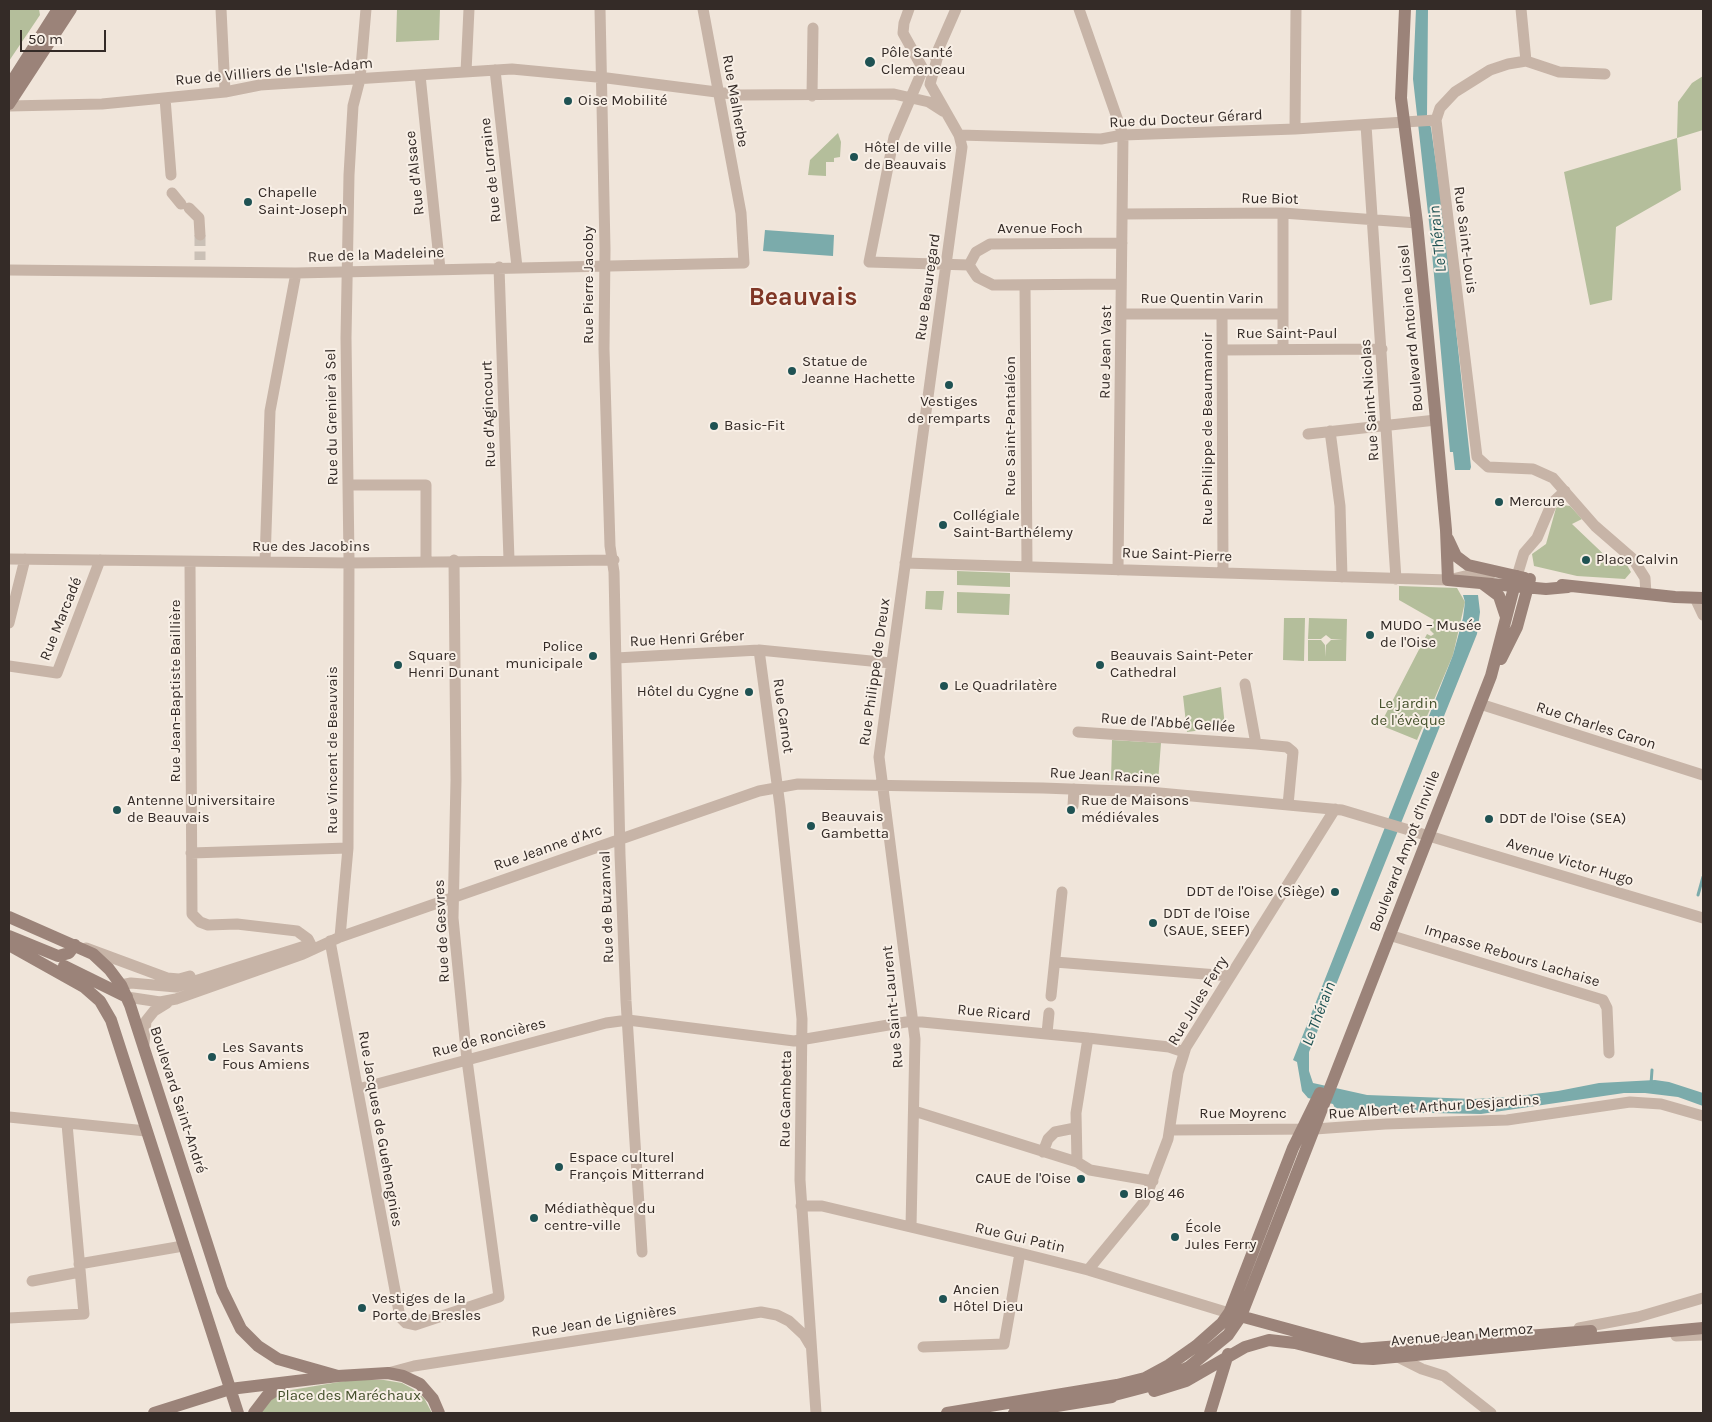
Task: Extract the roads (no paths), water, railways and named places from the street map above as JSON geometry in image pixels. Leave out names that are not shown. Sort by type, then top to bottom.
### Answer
[{"type":"main road","points":[[9,86],[58,9]]},
{"type":"main road","points":[[9,105],[71,9]]},
{"type":"main road","name":"Boulevard Antoine Loisel","points":[[1405,9],[1401,75],[1409,123],[1446,530],[1448,580]]},
{"type":"main road","name":"Boulevard Antoine Loisel","points":[[1446,530],[1453,552],[1460,560],[1468,565],[1495,573]]},
{"type":"main road","name":"Rue Saint-Pierre","points":[[1495,573],[1515,581]]},
{"type":"main road","name":"Rue Saint-Pierre","points":[[1448,580],[1479,582],[1515,581],[1529,583],[1546,590],[1568,587],[1699,598]]},
{"type":"main road","name":"Boulevard Amyot d'Inville","points":[[1491,676],[1515,581]]},
{"type":"main road","points":[[1479,582],[1491,588],[1499,596],[1504,606],[1506,619]]},
{"type":"main road","name":"Boulevard Amyot d'Inville","points":[[1235,1314],[1315,1129],[1319,1106],[1349,1037],[1491,676],[1517,627],[1529,583]]},
{"type":"main road","name":"Boulevard Saint-André","points":[[9,917],[75,945],[103,962],[116,987],[127,997],[226,1301],[241,1329],[258,1346],[284,1362],[338,1376]]},
{"type":"main road","points":[[10,943],[58,956],[69,953],[75,945]]},
{"type":"main road","points":[[10,943],[116,987],[107,1000],[107,1012]]},
{"type":"main road","points":[[10,943],[78,983],[100,1001],[107,1012],[118,1036],[146,1131],[238,1413]]},
{"type":"main road","name":"Boulevard Amyot d'Inville","points":[[1235,1314],[1301,1129],[1319,1106]]},
{"type":"main road","points":[[1210,1413],[1228,1357],[1226,1322],[1235,1314]]},
{"type":"main road","points":[[947,1413],[1117,1386],[1144,1378],[1173,1362],[1196,1346],[1235,1314]]},
{"type":"main road","name":"Avenue Jean Mermoz","points":[[1235,1314],[1362,1349],[1604,1330],[1703,1320]]},
{"type":"main road","name":"Avenue Jean Mermoz","points":[[1103,1398],[1175,1386],[1251,1344],[1276,1340],[1301,1344],[1354,1358],[1398,1357],[1703,1328]]},
{"type":"main road","points":[[1014,1413],[1103,1398],[1145,1388],[1172,1377],[1202,1358],[1228,1335]]},
{"type":"main road","points":[[154,1413],[230,1389],[338,1376],[388,1373],[403,1376],[420,1384],[433,1399],[439,1413]]},
{"type":"main road","points":[[254,1413],[272,1391],[293,1381]]},
{"type":"street","points":[[221,9],[225,92]]},
{"type":"street","name":"Rue du Grenier à Sel","points":[[349,563],[349,175],[354,106],[360,79],[366,9]]},
{"type":"street","points":[[466,72],[469,9]]},
{"type":"street","name":"Rue Pierre Jacoby","points":[[600,9],[607,446],[610,546],[614,560]]},
{"type":"street","name":"Rue Malherbe","points":[[703,9],[738,198],[744,263]]},
{"type":"street","points":[[909,9],[903,33],[923,70],[910,96],[894,137],[869,262],[969,265],[974,275],[984,282],[993,285],[1122,284]]},
{"type":"street","points":[[956,9],[938,52],[930,84],[959,135]]},
{"type":"street","name":"Rue Jean Vast","points":[[1079,9],[1123,136],[1118,570]]},
{"type":"street","points":[[1295,129],[1296,9]]},
{"type":"street","points":[[1521,9],[1526,61]]},
{"type":"street","points":[[812,96],[813,28]]},
{"type":"street","points":[[910,96],[938,52]]},
{"type":"street","points":[[1436,120],[1443,104],[1472,80],[1498,67],[1526,61],[1559,72],[1605,74]]},
{"type":"street","name":"Rue de Villiers de L'Isle-Adam","points":[[9,105],[87,105],[225,92],[260,86],[495,70],[602,77],[718,93],[766,96],[859,93],[910,96]]},
{"type":"street","name":"Rue de Lorraine","points":[[495,70],[517,267]]},
{"type":"street","name":"Rue d'Alsace","points":[[420,74],[440,269]]},
{"type":"street","points":[[910,96],[933,103],[947,116]]},
{"type":"street","points":[[165,98],[171,175]]},
{"type":"street","name":"Rue du Docteur Gérard","points":[[959,135],[1101,138],[1366,126],[1436,120]]},
{"type":"street","name":"Rue Saint-Louis","points":[[1436,120],[1475,453],[1484,465],[1500,469],[1538,470],[1553,478],[1565,491]]},
{"type":"street","name":"Rue Saint-Nicolas","points":[[1366,126],[1374,220],[1396,579]]},
{"type":"street","name":"Rue Beauregard","points":[[905,563],[962,147],[959,135]]},
{"type":"street","points":[[172,193],[198,218],[200,235]]},
{"type":"street","points":[[1283,213],[1283,349]]},
{"type":"street","name":"Rue Biot","points":[[1122,214],[1283,213],[1417,223]]},
{"type":"street","name":"Avenue Foch","points":[[969,265],[976,252],[995,244],[1122,244]]},
{"type":"street","name":"Rue de la Madeleine","points":[[9,270],[200,266],[296,272],[744,263]]},
{"type":"street","name":"Rue d'Agincourt","points":[[499,267],[509,560]]},
{"type":"street","points":[[265,562],[270,411],[296,272]]},
{"type":"street","name":"Rue Saint-Pantaléon","points":[[1025,285],[1026,567]]},
{"type":"street","name":"Rue Quentin Varin","points":[[1121,314],[1283,314]]},
{"type":"street","name":"Rue Philippe de Beaumanoir","points":[[1222,314],[1223,573]]},
{"type":"street","name":"Rue Saint-Paul","points":[[1222,350],[1382,349]]},
{"type":"street","points":[[1308,434],[1436,420]]},
{"type":"street","points":[[1330,431],[1340,506],[1342,577]]},
{"type":"street","points":[[348,485],[426,485],[426,561]]},
{"type":"street","points":[[1515,581],[1524,553],[1537,538],[1552,503],[1565,491],[1595,526],[1633,559],[1645,578],[1646,594]]},
{"type":"street","name":"Rue des Jacobins","points":[[9,559],[349,563],[454,560],[614,560]]},
{"type":"street","points":[[9,623],[24,560]]},
{"type":"street","name":"Rue Marcadé","points":[[9,666],[57,672],[100,560]]},
{"type":"street","name":"Rue de Gesvres","points":[[404,1322],[415,1325],[499,1298],[470,1087],[453,898],[456,780],[454,560]]},
{"type":"street","name":"Rue de Buzanval","points":[[614,560],[620,839],[628,1020],[642,1252]]},
{"type":"street","name":"Rue Jean-Baptiste Baillière","points":[[190,562],[191,910],[194,917],[204,924],[237,924],[291,930],[301,933],[312,947]]},
{"type":"street","name":"Rue Vincent de Beauvais","points":[[335,939],[348,848],[349,563]]},
{"type":"street","name":"Rue Saint-Pierre","points":[[905,563],[1448,580],[1470,575],[1495,573]]},
{"type":"street","name":"Rue Philippe de Dreux","points":[[882,785],[879,752],[905,563]]},
{"type":"street","points":[[1699,598],[1703,614]]},
{"type":"street","name":"Rue Henri Gréber","points":[[616,658],[759,650],[891,663]]},
{"type":"street","name":"Rue Carnot","points":[[759,650],[777,786]]},
{"type":"street","points":[[1245,684],[1256,744]]},
{"type":"street","name":"Rue Charles Caron","points":[[1480,704],[1703,776]]},
{"type":"street","name":"Rue de l'Abbé Gellée","points":[[1078,732],[1287,747],[1292,750],[1288,805]]},
{"type":"street","name":"Rue Jean Racine","points":[[777,786],[798,784],[882,785],[1149,792],[1335,809],[1428,835]]},
{"type":"street","name":"Rue Saint-Laurent","points":[[882,785],[915,1047],[911,1226]]},
{"type":"street","name":"Rue Jeanne d'Arc","points":[[127,997],[160,1002],[176,999],[312,947],[777,786]]},
{"type":"street","name":"Rue Gambetta","points":[[777,786],[802,1019],[801,1206],[816,1413]]},
{"type":"street","points":[[1073,806],[1074,789]]},
{"type":"street","name":"Rue Jules Ferry","points":[[1088,1270],[1140,1210],[1153,1182],[1171,1130],[1178,1073],[1184,1052],[1335,809]]},
{"type":"street","name":"Avenue Victor Hugo","points":[[1428,835],[1703,918]]},
{"type":"street","points":[[191,853],[348,848]]},
{"type":"street","points":[[1051,996],[1062,892]]},
{"type":"street","name":"Impasse Rebours Lachaise","points":[[1389,935],[1603,1000],[1607,1008],[1610,1053]]},
{"type":"street","name":"Rue Jacques de Guehengnies","points":[[335,939],[358,1089],[397,1308],[404,1322]]},
{"type":"street","points":[[75,945],[173,979],[230,968]]},
{"type":"street","name":"Rue Jeanne d'Arc","points":[[116,987],[131,983],[176,987],[230,968],[312,947]]},
{"type":"street","points":[[1055,962],[1230,976]]},
{"type":"street","points":[[147,1060],[144,1036],[146,1021],[156,1009],[176,999]]},
{"type":"street","points":[[1047,1034],[1049,1014]]},
{"type":"street","name":"Rue de Roncières","points":[[358,1089],[606,1023],[628,1020],[785,1041],[802,1041]]},
{"type":"street","name":"Rue Ricard","points":[[802,1041],[913,1022],[1088,1038],[1169,1047],[1184,1052]]},
{"type":"street","points":[[1077,1162],[1076,1128],[1088,1038]]},
{"type":"street","name":"Rue Albert et Arthur Desjardins","points":[[1315,1129],[1385,1124],[1507,1120],[1630,1102],[1662,1104],[1703,1116]]},
{"type":"street","points":[[914,1112],[1077,1162],[1090,1170],[1153,1182]]},
{"type":"street","points":[[9,1118],[146,1131]]},
{"type":"street","points":[[9,1318],[84,1314],[67,1124]]},
{"type":"street","points":[[1043,1152],[1048,1139],[1054,1132],[1076,1128]]},
{"type":"street","name":"Rue Moyrenc","points":[[1171,1130],[1315,1129]]},
{"type":"street","name":"Rue Gui Patin","points":[[801,1206],[822,1206],[1020,1253],[1088,1270],[1235,1314]]},
{"type":"street","points":[[32,1281],[80,1268],[183,1246]]},
{"type":"street","points":[[923,1347],[1004,1344],[1020,1253]]},
{"type":"street","points":[[1537,1334],[1615,1322],[1703,1298]]},
{"type":"street","name":"Rue Jean de Lignières","points":[[388,1373],[426,1364],[761,1312],[777,1315],[789,1321],[804,1335],[811,1347]]},
{"type":"street","points":[[1622,1336],[1703,1336]]},
{"type":"street","points":[[1398,1357],[1444,1376],[1491,1413]]},
{"type":"water","name":"Le Thérain","points":[[1416,9],[1428,9],[1427,115],[1431,128],[1444,220],[1470,470],[1455,470],[1453,452],[1450,452],[1430,231],[1413,79]]},
{"type":"water","points":[[765,230],[834,235],[833,256],[763,251]]},
{"type":"water","name":"Le Thérain","points":[[1463,595],[1478,595],[1480,612],[1477,634],[1309,1052],[1309,1071],[1313,1083],[1367,1095],[1473,1099],[1511,1097],[1599,1083],[1655,1080],[1669,1082],[1703,1093],[1703,1106],[1678,1097],[1645,1093],[1624,1093],[1481,1114],[1384,1112],[1335,1108],[1333,1104],[1308,1098],[1302,1091],[1297,1062],[1293,1060],[1453,655],[1463,618],[1465,602]]},
{"type":"waterway","points":[[1698,895],[1703,877]]},
{"type":"waterway","points":[[1651,1084],[1652,1070]]},
{"type":"tunnel","points":[[200,235],[200,260]]},
{"type":"place","name":"Pôle Santé Clemenceau","points":[[870,62]]},
{"type":"place","name":"Oise Mobilité","points":[[568,101]]},
{"type":"place","name":"Hôtel de ville de Beauvais","points":[[854,157]]},
{"type":"place","name":"Chapelle Saint-Joseph","points":[[248,202]]},
{"type":"place","name":"Statue de Jeanne Hachette","points":[[792,371]]},
{"type":"place","name":"Vestiges de remparts","points":[[949,385]]},
{"type":"place","name":"Basic-Fit","points":[[714,426]]},
{"type":"place","name":"Mercure","points":[[1499,502]]},
{"type":"place","name":"Collégiale Saint-Barthélemy","points":[[943,525]]},
{"type":"place","name":"Place Calvin","points":[[1586,560]]},
{"type":"place","name":"MUDO – Musée de l'Oise","points":[[1370,635]]},
{"type":"place","name":"Police municipale","points":[[593,656]]},
{"type":"place","name":"Square Henri Dunant","points":[[398,665]]},
{"type":"place","name":"Beauvais Saint-Peter Cathedral","points":[[1100,665]]},
{"type":"place","name":"Le Quadrilatère","points":[[944,686]]},
{"type":"place","name":"Hôtel du Cygne","points":[[749,692]]},
{"type":"place","name":"Antenne Universitaire de Beauvais","points":[[117,810]]},
{"type":"place","name":"Rue de Maisons médiévales","points":[[1071,810]]},
{"type":"place","name":"DDT de l'Oise (SEA)","points":[[1489,819]]},
{"type":"place","name":"Beauvais Gambetta","points":[[811,826]]},
{"type":"place","name":"DDT de l'Oise (Siège)","points":[[1335,892]]},
{"type":"place","name":"DDT de l'Oise (SAUE, SEEF)","points":[[1153,923]]},
{"type":"place","name":"Les Savants Fous Amiens","points":[[212,1057]]},
{"type":"place","name":"Espace culturel François Mitterrand","points":[[559,1167]]},
{"type":"place","name":"CAUE de l'Oise","points":[[1081,1179]]},
{"type":"place","name":"Blog 46","points":[[1124,1194]]},
{"type":"place","name":"Médiathèque du centre-ville","points":[[534,1218]]},
{"type":"place","name":"École Jules Ferry","points":[[1175,1237]]},
{"type":"place","name":"Ancien Hôtel Dieu","points":[[943,1299]]},
{"type":"place","name":"Vestiges de la Porte de Bresles","points":[[362,1308]]},
{"type":"district","name":"Beauvais","points":[[803,298]]},
{"type":"park label","name":"Le jardin de l'évèque","points":[[1408,712]]},
{"type":"park label","name":"Place des Maréchaux","points":[[349,1396]]}]
